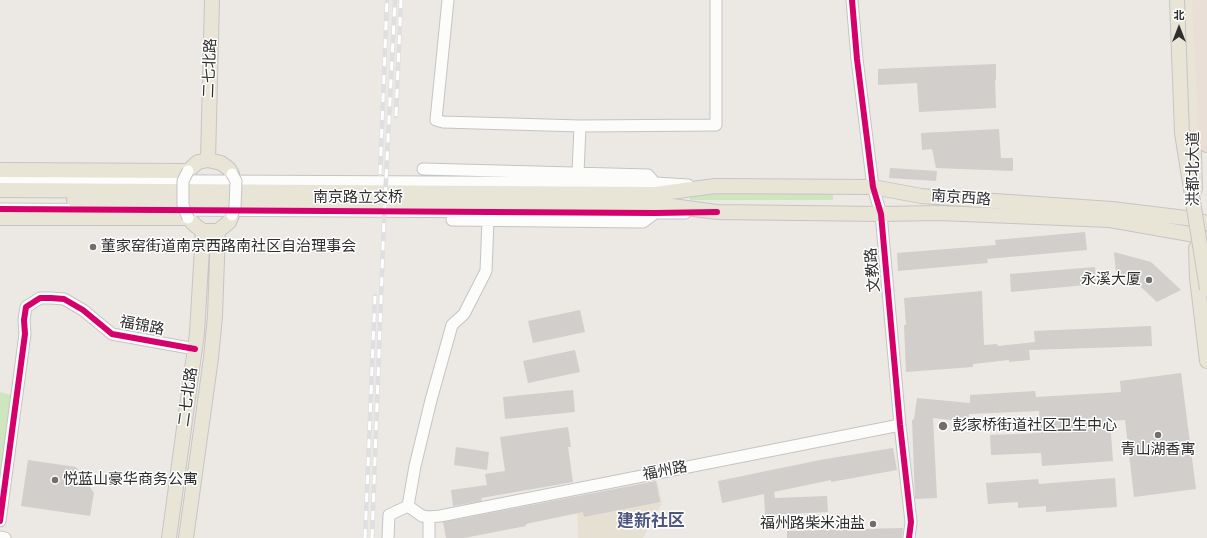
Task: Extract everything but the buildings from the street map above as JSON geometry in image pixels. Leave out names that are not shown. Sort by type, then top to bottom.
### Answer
[{"type":"highway","points":[[1200,0],[1207,144]]},
{"type":"main road","name":"二七北路","points":[[208,160],[212,0]]},
{"type":"main road","points":[[1177,0],[1182,133],[1207,289]]},
{"type":"main road","name":"洪都北大道","points":[[1190,0],[1195,174],[1201,221],[1197,278],[1207,361]]},
{"type":"main road","points":[[0,170],[188,171],[198,162],[208,160],[222,163],[232,174]]},
{"type":"main road","name":"南京西路","points":[[715,186],[873,187],[921,196],[1112,209],[1201,221]]},
{"type":"main road","name":"南京路立交桥","points":[[0,190],[655,194],[715,186]]},
{"type":"main road","name":"南京路立交桥","points":[[0,200],[657,204],[717,212]]},
{"type":"main road","name":"南京西路","points":[[717,212],[939,214],[1110,220],[1201,238]]},
{"type":"main road","points":[[0,218],[188,218],[203,231],[218,231],[229,222],[232,215]]},
{"type":"main road","name":"二七北路","points":[[169,538],[198,333],[203,231]]},
{"type":"main road","name":"二七北路","points":[[186,538],[211,358],[215,316],[218,231]]},
{"type":"street","points":[[448,0],[436,120],[443,122],[580,126],[716,125],[716,0]]},
{"type":"street","name":"文教路","points":[[852,0],[856,59],[873,187],[881,214],[900,425],[911,522],[909,538]]},
{"type":"street","points":[[578,173],[580,126]]},
{"type":"street","points":[[423,169],[648,174],[655,183]]},
{"type":"street","points":[[188,171],[183,181],[183,205],[188,218]]},
{"type":"street","points":[[232,174],[236,181],[235,208],[232,215]]},
{"type":"street","name":"南京路立交桥","points":[[0,180],[655,183],[715,186]]},
{"type":"street","name":"南京路立交桥","points":[[0,209],[655,213],[717,212]]},
{"type":"street","points":[[452,220],[643,222],[655,213]]},
{"type":"street","points":[[408,506],[415,466],[431,400],[452,325],[464,314],[486,271],[488,220]]},
{"type":"street","name":"福锦路","points":[[0,521],[25,334],[24,320],[26,307],[40,298],[64,299],[83,310],[112,334],[195,349]]},
{"type":"street","name":"福州路","points":[[429,516],[448,514],[900,425]]},
{"type":"street","points":[[408,506],[422,516],[429,516],[429,538]]},
{"type":"street","points":[[388,538],[389,515],[408,506]]},
{"type":"street","points":[[0,538],[5,538]]},
{"type":"shaded area","points":[[657,481],[662,503],[643,538],[578,538],[577,498]]},
{"type":"green space","points":[[833,193],[833,200],[690,200],[690,194]]},
{"type":"green space","points":[[0,392],[11,395],[0,476]]},
{"type":"railway","points":[[380,174],[387,0]]},
{"type":"railway","points":[[372,538],[384,220],[395,0]]},
{"type":"railway","points":[[396,116],[401,0]]},
{"type":"railway","points":[[365,538],[375,296]]},
{"type":"cycle path","points":[[852,0],[857,59],[873,187],[881,214],[900,425],[911,522],[909,538]]},
{"type":"cycle path","points":[[0,209],[655,213],[717,212]]},
{"type":"cycle path","points":[[0,521],[25,334],[24,320],[26,307],[40,298],[64,299],[83,310],[112,334],[195,349]]},
{"type":"place","name":"董家窑街道南京西路南社区自治理事会","points":[[93,247]]},
{"type":"place","name":"永溪大厦","points":[[1149,280]]},
{"type":"place","name":"彭家桥街道社区卫生中心","points":[[943,426]]},
{"type":"place","name":"青山湖香寓","points":[[1158,435]]},
{"type":"place","name":"悦蓝山豪华商务公寓","points":[[55,480]]},
{"type":"place","name":"福州路柴米油盐","points":[[873,524]]},
{"type":"district","name":"建新社区","points":[[651,521]]}]
